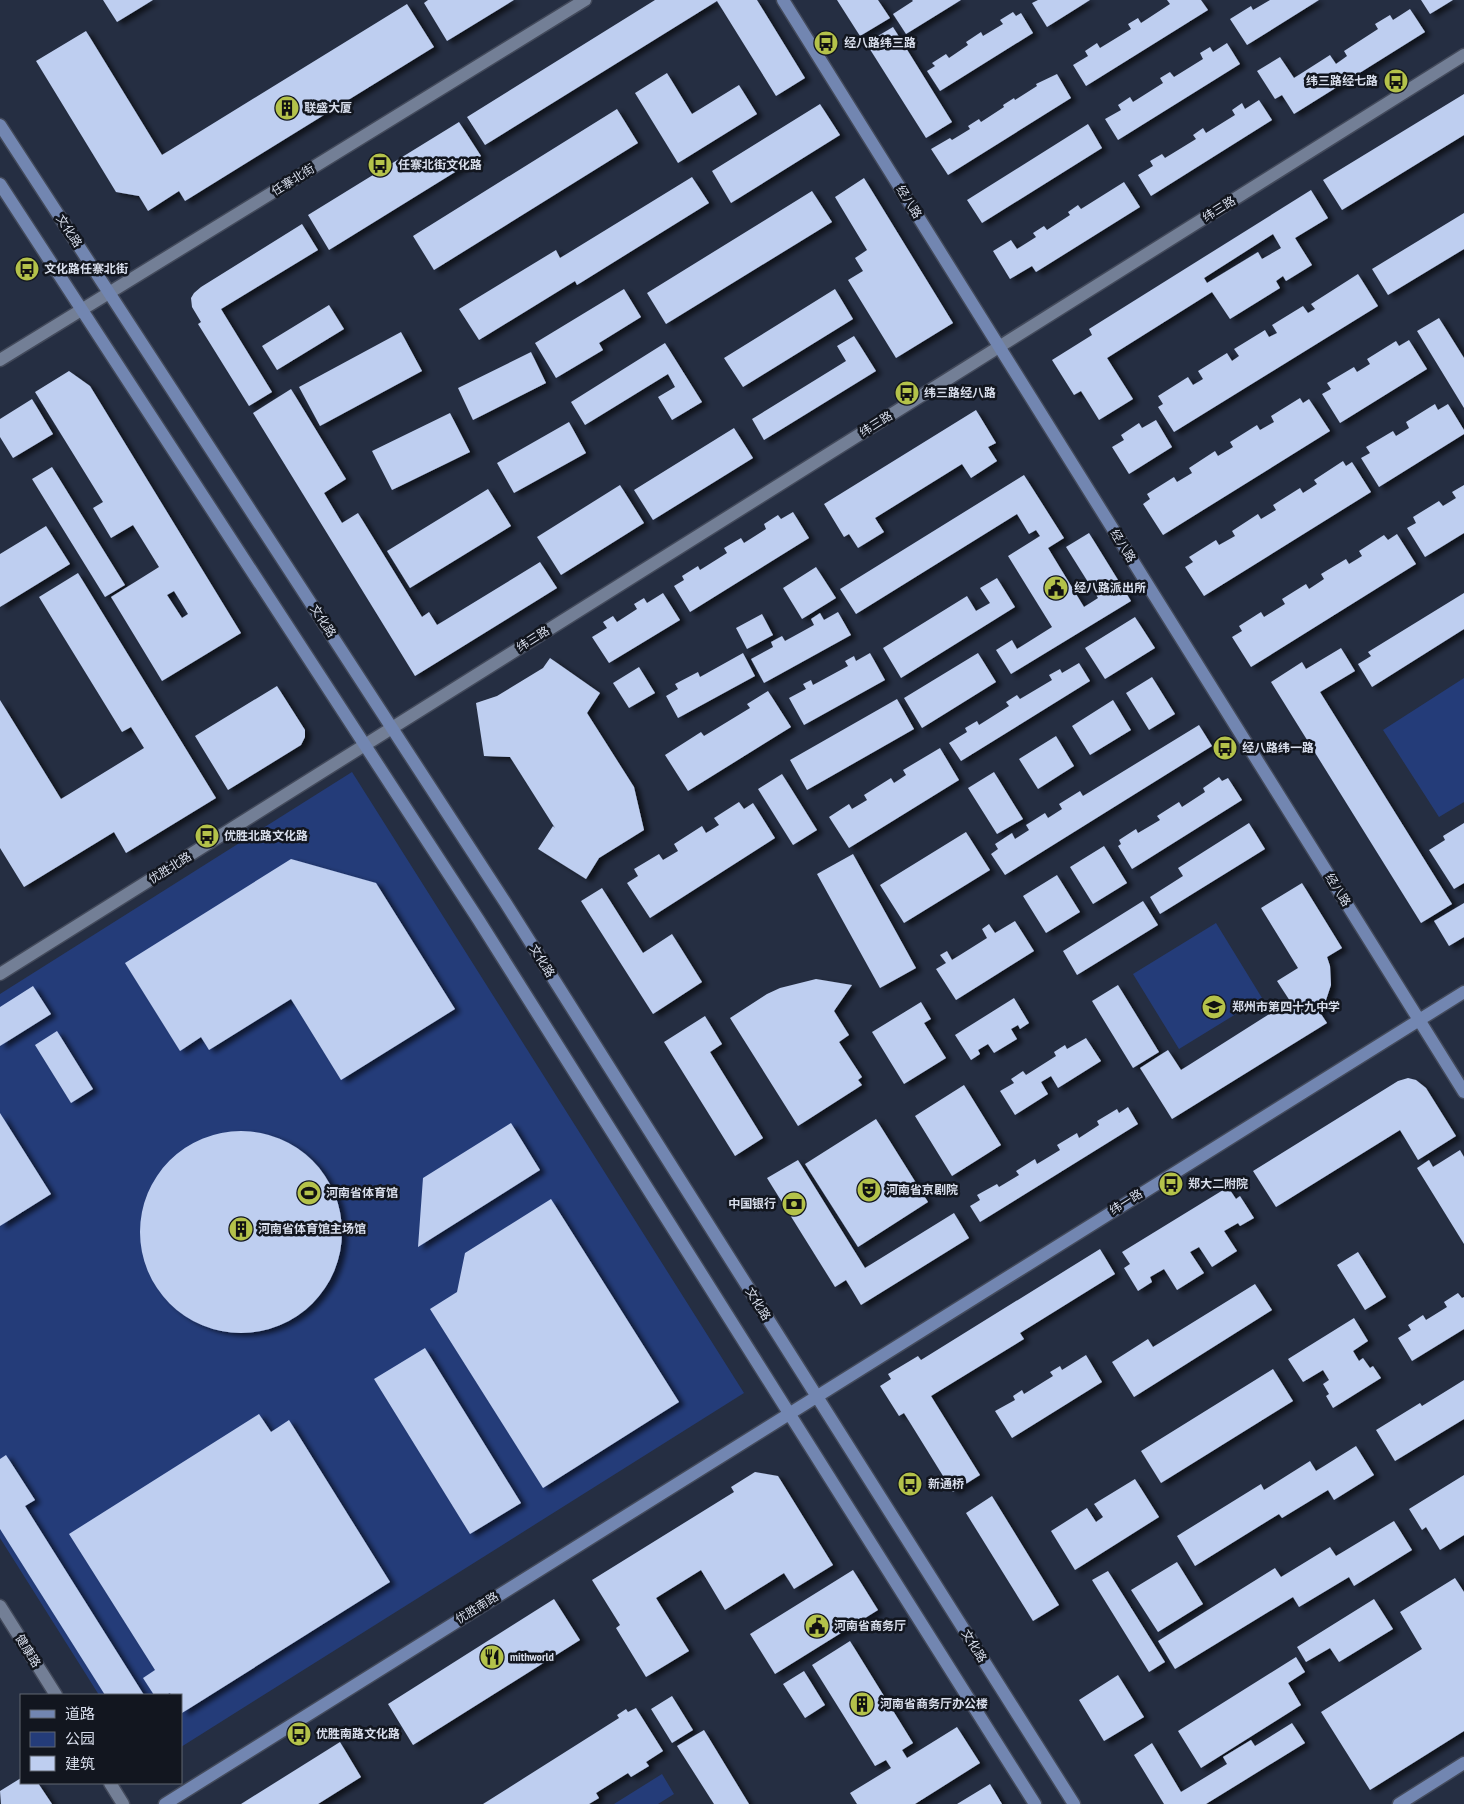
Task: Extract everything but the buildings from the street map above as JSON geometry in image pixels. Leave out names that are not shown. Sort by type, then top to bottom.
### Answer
[{"type":"main road","name":"经八路","points":[[783,0],[1464,1092]]},
{"type":"main road","name":"文化路","points":[[0,125],[505,902],[1074,1804]]},
{"type":"main road","points":[[0,184],[478,919],[1036,1804]]},
{"type":"main road","name":"纬一路","points":[[789,1413],[1464,992]]},
{"type":"main road","name":"优胜南路","points":[[165,1804],[789,1413]]},
{"type":"main road","points":[[1399,1804],[1464,1763]]},
{"type":"main road","points":[[1440,1778],[1464,1769]]},
{"type":"street","name":"任寨北街","points":[[0,360],[585,0]]},
{"type":"street","name":"纬三路","points":[[365,745],[1464,55]]},
{"type":"street","name":"优胜北路","points":[[0,974],[365,745]]},
{"type":"street","name":"健康路","points":[[0,1606],[55,1694]]},
{"type":"street","points":[[111,1784],[123,1804]]},
{"type":"green space","points":[[1464,678],[1464,802],[1439,817],[1383,730]]},
{"type":"green space","name":"河南省体育馆","points":[[352,772],[744,1393],[182,1746],[182,1694],[98,1694],[0,1538],[0,994]]},
{"type":"green space","points":[[1216,923],[1262,998],[1179,1049],[1133,974]]},
{"type":"green space","points":[[662,1774],[674,1794],[658,1804],[614,1804]]},
{"type":"place","name":"经八路纬三路","points":[[826,43]]},
{"type":"place","name":"纬三路经七路","points":[[1396,81]]},
{"type":"place","name":"联盛大厦","points":[[287,108]]},
{"type":"place","name":"任寨北街文化路","points":[[380,165]]},
{"type":"place","name":"文化路任寨北街","points":[[27,269]]},
{"type":"place","name":"纬三路经八路","points":[[907,393]]},
{"type":"place","name":"经八路派出所","points":[[1056,588]]},
{"type":"place","name":"经八路纬一路","points":[[1225,748]]},
{"type":"place","name":"优胜北路文化路","points":[[207,836]]},
{"type":"place","name":"郑州市第四十九中学","points":[[1214,1007]]},
{"type":"place","name":"郑大二附院","points":[[1171,1184]]},
{"type":"place","name":"河南省京剧院","points":[[869,1190]]},
{"type":"place","name":"河南省体育馆","points":[[309,1193]]},
{"type":"place","name":"中国银行","points":[[794,1204]]},
{"type":"place","name":"河南省体育馆主场馆","points":[[241,1229]]},
{"type":"place","name":"新通桥","points":[[910,1484]]},
{"type":"place","name":"河南省商务厅","points":[[817,1626]]},
{"type":"place","name":"mithworld","points":[[492,1657]]},
{"type":"place","name":"河南省商务厅办公楼","points":[[862,1704]]},
{"type":"place","name":"优胜南路文化路","points":[[299,1734]]}]
